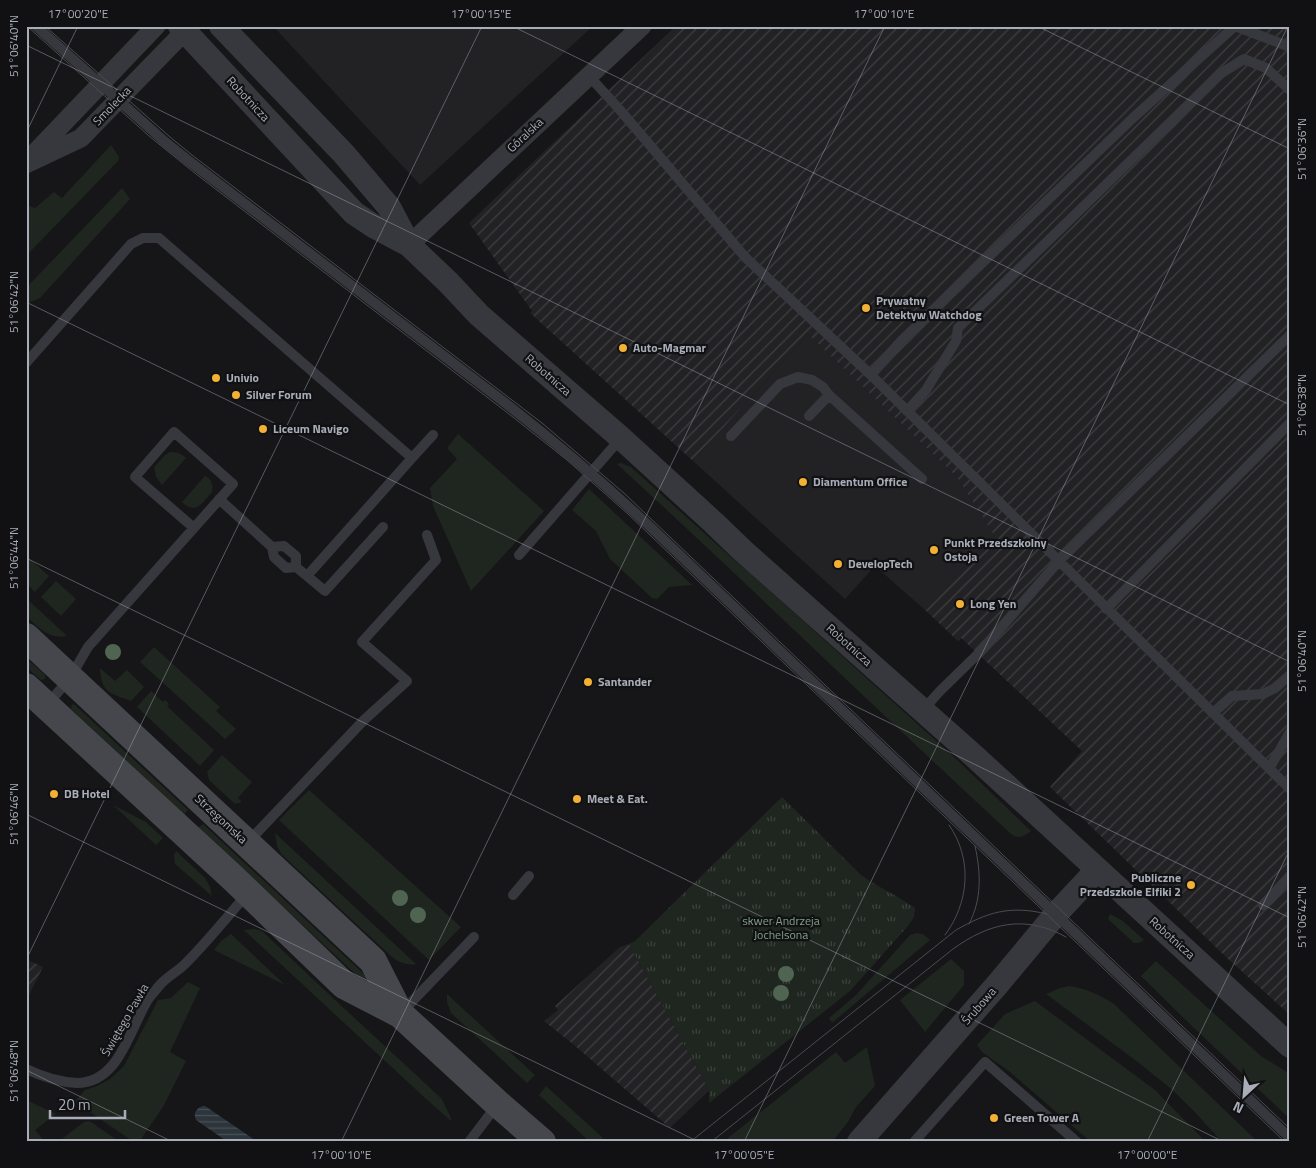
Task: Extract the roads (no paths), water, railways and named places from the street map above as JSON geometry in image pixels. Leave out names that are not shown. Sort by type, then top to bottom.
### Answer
[{"type":"main road","name":"Strzegomska","points":[[26,637],[373,961],[400,1014]]},
{"type":"main road","name":"Strzegomska","points":[[26,687],[344,985],[400,1014],[542,1142]]},
{"type":"street","name":"Smolecka","points":[[26,163],[156,26]]},
{"type":"street","name":"Robotnicza","points":[[221,26],[344,154],[389,207],[409,246]]},
{"type":"street","name":"Góralska","points":[[409,246],[642,26]]},
{"type":"street","name":"Smolecka","points":[[26,163],[81,138],[183,29]]},
{"type":"street","name":"Robotnicza","points":[[183,29],[354,214],[409,246],[448,282],[479,315],[621,438],[742,550],[922,710],[1290,1046]]},
{"type":"street","name":"Śrubowa","points":[[865,1140],[1056,914],[1097,870]]},
{"type":"lane","points":[[36,26],[195,166],[545,434],[590,472],[656,532],[1290,1138]]},
{"type":"lane","points":[[870,375],[908,334],[1134,117],[1235,26],[1290,47]]},
{"type":"lane","points":[[907,411],[926,390],[956,341],[958,328],[1220,74],[1244,59],[1266,68],[1290,90]]},
{"type":"lane","points":[[589,76],[745,257],[907,411],[1290,789]]},
{"type":"lane","points":[[26,363],[130,244],[143,238],[159,238],[412,458]]},
{"type":"lane","points":[[922,710],[978,654],[1059,562],[1290,335]]},
{"type":"lane","points":[[731,436],[780,384],[798,377],[812,380],[823,387],[829,395],[922,478]]},
{"type":"lane","points":[[809,416],[829,395]]},
{"type":"lane","points":[[1106,608],[1290,423]]},
{"type":"lane","points":[[46,706],[70,678],[88,647],[219,500],[233,484],[174,432],[135,477],[194,528]]},
{"type":"lane","points":[[308,576],[433,435]]},
{"type":"lane","points":[[519,555],[621,438]]},
{"type":"lane","points":[[219,500],[272,547],[274,557],[286,568],[296,567],[325,591],[383,527]]},
{"type":"lane","points":[[247,844],[364,720],[407,681],[362,642],[436,560],[427,535]]},
{"type":"lane","points":[[272,547],[284,546],[296,556],[296,567]]},
{"type":"lane","points":[[1213,713],[1232,696],[1263,694],[1275,688],[1290,674]]},
{"type":"lane","points":[[1269,769],[1290,732]]},
{"type":"lane","points":[[513,895],[529,876]]},
{"type":"lane","points":[[1263,906],[1290,876]]},
{"type":"lane","name":"Świętego Pawła","points":[[26,1069],[52,1080],[82,1083],[105,1073],[115,1063],[149,998],[161,983],[184,966],[248,893]]},
{"type":"lane","points":[[400,1014],[474,937]]},
{"type":"lane","points":[[914,1142],[985,1062],[1077,1142]]},
{"type":"lane","points":[[469,1142],[498,1104]]},
{"type":"tram line","points":[[27,26],[149,136],[509,414],[567,460],[628,514],[1285,1142]]},
{"type":"tram line","points":[[45,26],[192,155],[542,423],[625,494],[1290,1129]]},
{"type":"tram line","points":[[945,935],[959,909],[965,881],[965,866],[962,852],[957,838],[949,825]]},
{"type":"tram line","points":[[969,924],[976,905],[979,886],[975,846]]},
{"type":"tram line","points":[[690,1142],[956,930],[989,915],[1010,910],[1034,911],[1047,914]]},
{"type":"tram line","points":[[711,1142],[953,949],[967,940],[994,928],[1022,924],[1051,930],[1066,937]]},
{"type":"place","name":"Prywatny Detektyw Watchdog","points":[[866,308]]},
{"type":"place","name":"Auto-Magmar","points":[[623,348]]},
{"type":"place","name":"Univio","points":[[216,378]]},
{"type":"place","name":"Silver Forum","points":[[236,395]]},
{"type":"place","name":"Liceum Navigo","points":[[263,429]]},
{"type":"place","name":"Diamentum Office","points":[[803,482]]},
{"type":"place","name":"Punkt Przedszkolny Ostoja","points":[[934,550]]},
{"type":"place","name":"DevelopTech","points":[[838,564]]},
{"type":"place","name":"Long Yen","points":[[960,604]]},
{"type":"place","name":"Santander","points":[[588,682]]},
{"type":"place","name":"DB Hotel","points":[[54,794]]},
{"type":"place","name":"Meet & Eat.","points":[[577,799]]},
{"type":"place","name":"Publiczne Przedszkole Elfiki 2","points":[[1191,885]]},
{"type":"place","name":"Green Tower A","points":[[994,1118]]},
{"type":"park label","name":"skwer Andrzeja Jochelsona","points":[[781,928]]}]
